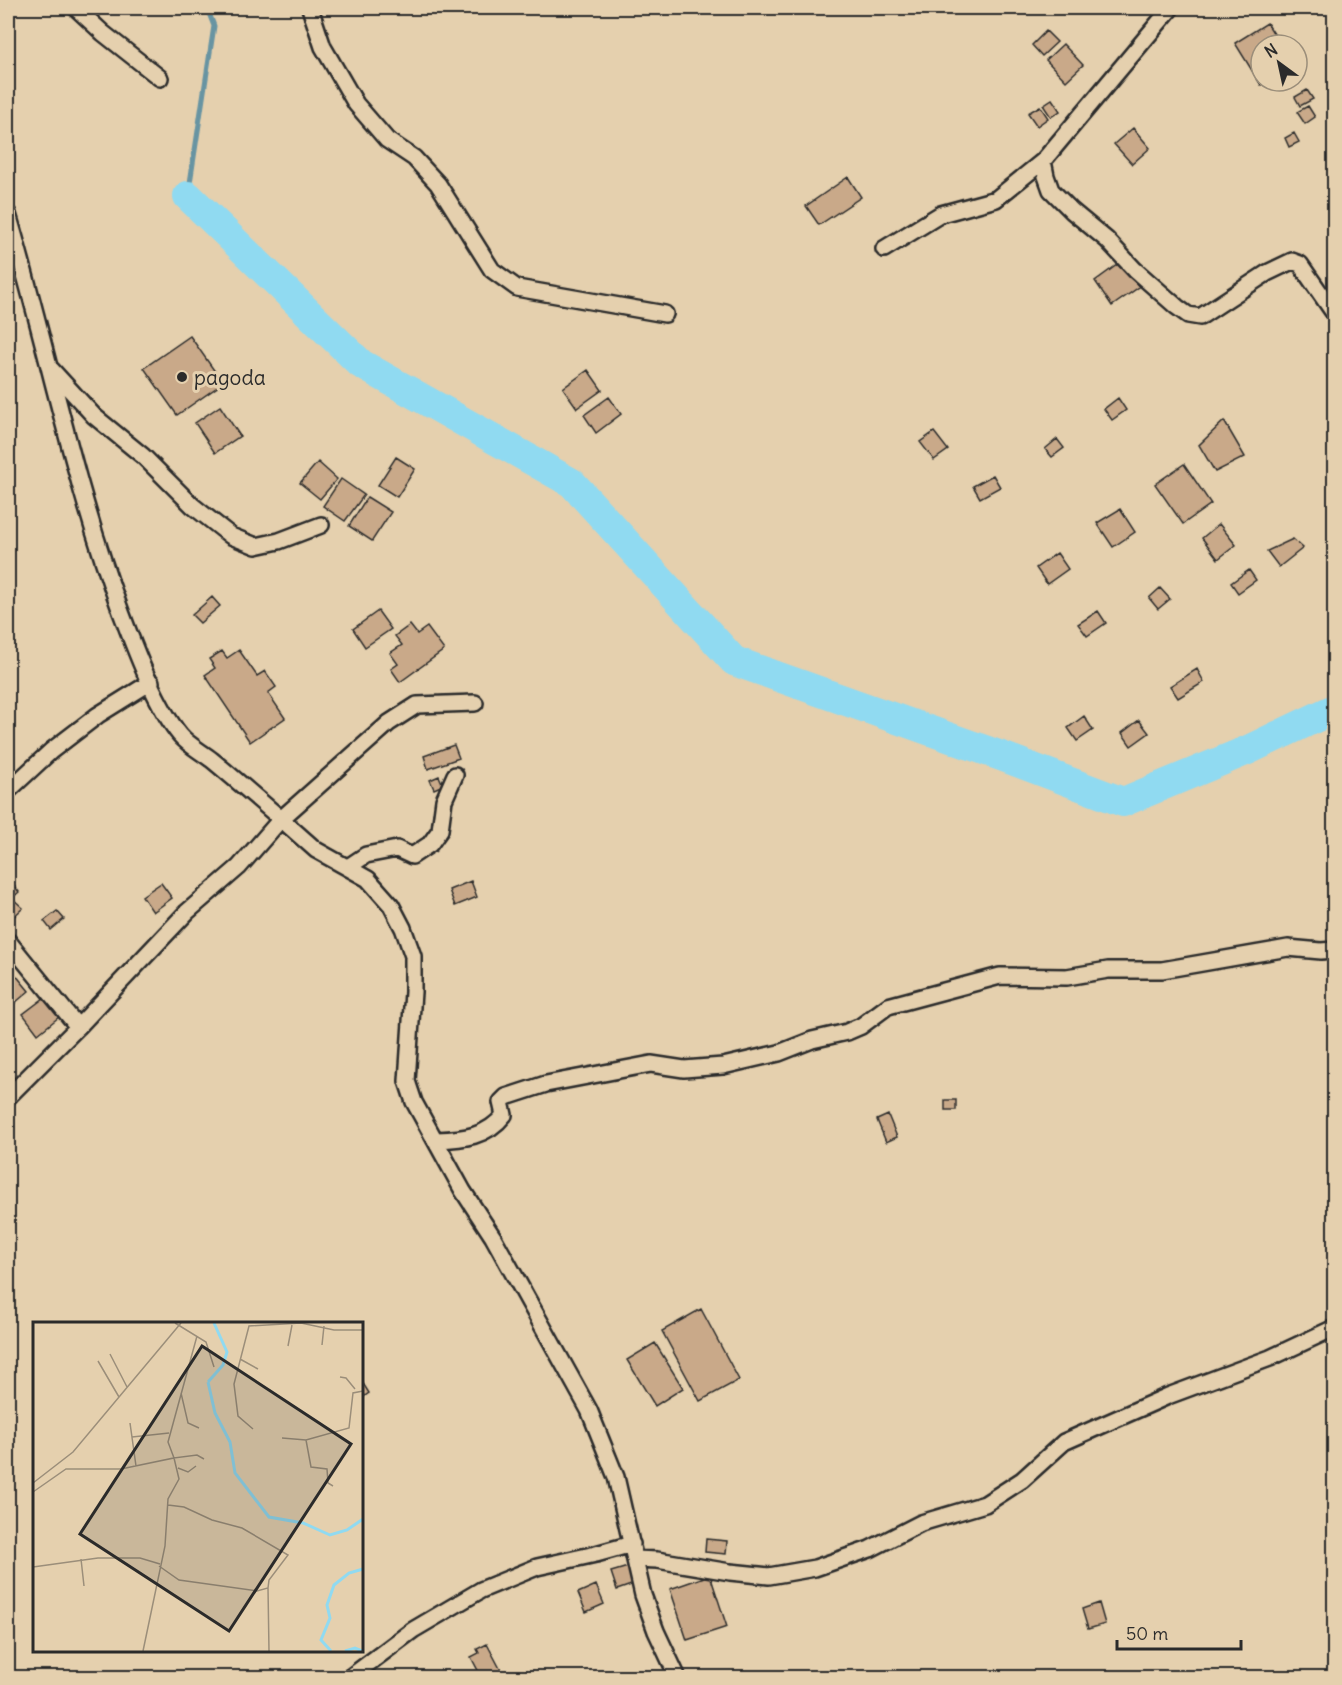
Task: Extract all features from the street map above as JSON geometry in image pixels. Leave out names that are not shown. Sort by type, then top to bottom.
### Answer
[{"type":"street","points":[[76,8],[103,33],[160,78]]},
{"type":"street","points":[[310,8],[323,47],[356,104],[387,140],[414,158],[438,184],[492,270],[517,288],[665,314]]},
{"type":"street","points":[[884,249],[941,214],[996,199],[1043,161],[1171,8]]},
{"type":"street","points":[[1043,161],[1051,190],[1107,240],[1135,270],[1188,315],[1200,317],[1267,273],[1292,261],[1300,264],[1335,313]]},
{"type":"street","points":[[8,214],[78,481],[103,562],[134,645],[164,711],[181,736],[316,850],[368,879],[392,905],[413,956],[407,1081],[414,1102],[463,1191],[493,1237],[589,1410],[616,1476],[643,1595],[656,1631],[678,1677]]},
{"type":"street","points":[[49,366],[94,416],[143,456],[193,506],[231,536],[256,546],[279,541],[321,525]]},
{"type":"street","points":[[8,791],[51,751],[98,715],[151,682]]},
{"type":"street","points":[[8,1096],[78,1027],[186,912],[239,867],[281,819],[390,723],[417,705],[474,703]]},
{"type":"street","points":[[348,867],[366,855],[397,849],[412,856],[430,844],[440,830],[444,800],[455,775]]},
{"type":"street","points":[[8,941],[78,1027]]},
{"type":"street","points":[[436,1140],[479,1136],[504,1115],[501,1102],[506,1097],[546,1084],[651,1064],[684,1069],[723,1066],[779,1053],[812,1040],[847,1032],[861,1026],[888,1006],[1000,976],[1067,977],[1108,970],[1162,970],[1288,948],[1335,950]]},
{"type":"street","points":[[635,1559],[769,1576],[815,1568],[870,1549],[921,1523],[985,1504],[1022,1480],[1064,1442],[1168,1396],[1270,1358],[1335,1328]]},
{"type":"street","points":[[349,1677],[413,1630],[481,1590],[537,1567],[632,1544]]},
{"type":"building","points":[[1267,23],[1273,33],[1251,33]]},
{"type":"building","points":[[1046,31],[1057,42],[1042,56],[1032,45]]},
{"type":"building","points":[[1249,34],[1249,66],[1235,43]]},
{"type":"building","points":[[1063,44],[1083,65],[1066,81],[1046,60]]},
{"type":"building","points":[[1302,93],[1309,93],[1313,99],[1300,106],[1295,97]]},
{"type":"building","points":[[1052,99],[1060,111],[1051,117],[1043,105]]},
{"type":"building","points":[[1040,106],[1048,118],[1037,126],[1028,113]]},
{"type":"building","points":[[1308,106],[1315,117],[1305,124],[1297,112]]},
{"type":"building","points":[[1133,128],[1150,148],[1132,164],[1114,144]]},
{"type":"building","points":[[1294,133],[1299,142],[1289,147],[1285,138]]},
{"type":"building","points":[[848,177],[861,197],[819,225],[806,206]]},
{"type":"building","points":[[1121,262],[1139,287],[1112,306],[1095,281]]},
{"type":"building","points":[[190,336],[223,383],[177,415],[144,368]]},
{"type":"building","points":[[588,370],[602,390],[577,408],[563,388]]},
{"type":"building","points":[[609,397],[621,414],[596,433],[584,415]]},
{"type":"building","points":[[1118,398],[1126,410],[1112,420],[1104,409]]},
{"type":"building","points":[[220,406],[240,436],[215,453],[195,423]]},
{"type":"building","points":[[1224,421],[1245,457],[1215,472],[1199,445]]},
{"type":"building","points":[[934,432],[948,450],[934,460],[920,442]]},
{"type":"building","points":[[1057,439],[1064,448],[1052,457],[1045,449]]},
{"type":"building","points":[[396,457],[415,469],[397,497],[378,485]]},
{"type":"building","points":[[318,462],[337,479],[320,499],[300,483]]},
{"type":"building","points":[[1184,464],[1211,504],[1183,524],[1155,484]]},
{"type":"building","points":[[993,475],[1000,487],[980,498],[973,486]]},
{"type":"building","points":[[341,479],[364,495],[345,521],[323,506]]},
{"type":"building","points":[[367,497],[391,512],[372,541],[349,526]]},
{"type":"building","points":[[1120,509],[1135,532],[1113,547],[1097,523]]},
{"type":"building","points":[[1219,524],[1236,545],[1218,559],[1202,538]]},
{"type":"building","points":[[1293,539],[1303,548],[1279,567],[1267,551]]},
{"type":"building","points":[[1057,553],[1068,569],[1047,584],[1036,568]]},
{"type":"building","points":[[1249,570],[1256,580],[1238,593],[1231,583]]},
{"type":"building","points":[[1160,588],[1170,599],[1158,609],[1149,598]]},
{"type":"building","points":[[212,597],[220,606],[200,623],[192,615]]},
{"type":"building","points":[[378,611],[391,629],[365,647],[353,629]]},
{"type":"building","points":[[1098,611],[1106,623],[1087,636],[1078,624]]},
{"type":"building","points":[[410,625],[417,634],[427,627],[444,650],[400,682],[391,669],[398,664],[390,653],[402,645],[395,636]]},
{"type":"building","points":[[239,650],[257,676],[265,671],[276,687],[268,693],[285,718],[250,742],[205,675],[215,668],[209,659],[222,651],[227,658]]},
{"type":"building","points":[[1197,669],[1204,682],[1178,698],[1170,686]]},
{"type":"building","points":[[1084,716],[1093,730],[1077,741],[1068,728]]},
{"type":"building","points":[[1139,720],[1149,733],[1131,746],[1122,733]]},
{"type":"building","points":[[454,745],[459,758],[428,769],[424,756]]},
{"type":"building","points":[[439,776],[443,785],[434,789],[430,780]]},
{"type":"building","points":[[10,881],[19,892],[9,901],[8,883]]},
{"type":"building","points":[[471,881],[477,897],[455,906],[449,890]]},
{"type":"building","points":[[161,883],[172,898],[153,912],[142,896]]},
{"type":"building","points":[[12,898],[23,908],[11,919],[8,915],[8,902]]},
{"type":"building","points":[[57,911],[64,919],[51,930],[44,921]]},
{"type":"building","points":[[10,968],[29,991],[15,1003],[8,994],[8,970]]},
{"type":"building","points":[[44,998],[59,1017],[38,1034],[23,1014]]},
{"type":"building","points":[[945,1100],[956,1100],[956,1110],[945,1110]]},
{"type":"building","points":[[888,1115],[897,1137],[886,1142],[877,1120]]},
{"type":"building","points":[[701,1309],[739,1380],[700,1401],[662,1331]]},
{"type":"building","points":[[655,1343],[683,1388],[655,1406],[627,1360]]},
{"type":"building","points":[[363,1384],[369,1393],[363,1397]]},
{"type":"building","points":[[706,1539],[727,1541],[726,1554],[705,1552]]},
{"type":"building","points":[[628,1567],[634,1584],[617,1590],[611,1572]]},
{"type":"building","points":[[710,1575],[727,1627],[687,1640],[670,1589]]},
{"type":"building","points":[[596,1585],[604,1604],[586,1612],[578,1593]]},
{"type":"building","points":[[1099,1603],[1105,1624],[1088,1629],[1082,1609]]},
{"type":"building","points":[[487,1644],[505,1678],[482,1678],[471,1657],[479,1653],[477,1649]]},
{"type":"waterway","points":[[188,196],[214,26],[207,8]]},
{"type":"waterway","points":[[188,196],[361,364],[572,483],[734,661],[1123,802],[1248,750],[1334,709]]},
{"type":"place","name":"pagoda","points":[[182,377]]}]
